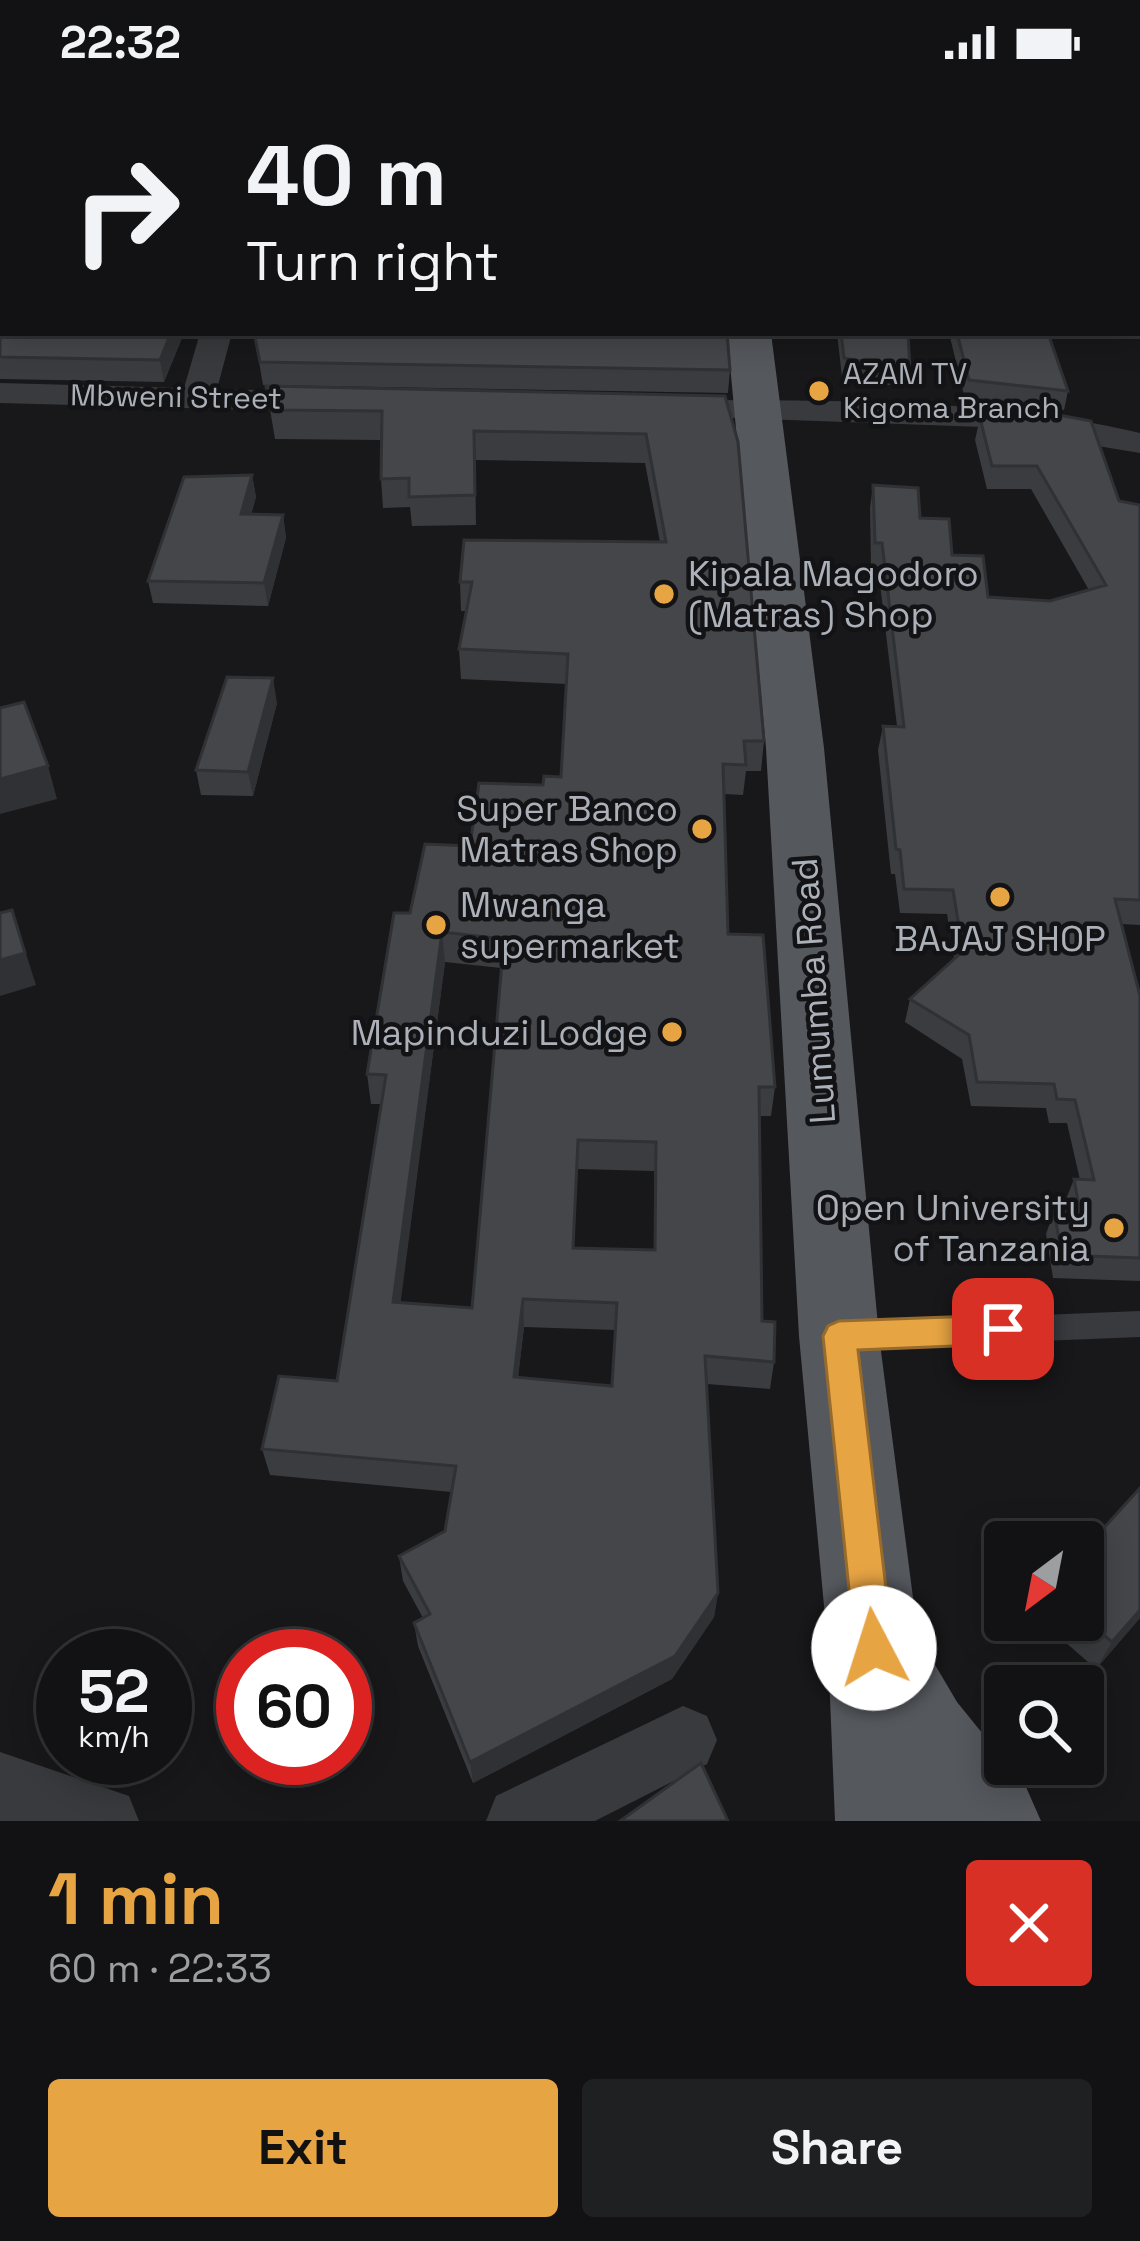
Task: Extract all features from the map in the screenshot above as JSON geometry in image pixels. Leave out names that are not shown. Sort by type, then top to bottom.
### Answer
[{"type":"main road","name":"Lumumba Road","points":[[749,336],[795,748],[839,1336],[874,1648],[884,1821]]},
{"type":"main road","name":"Lumumba Road","points":[[874,1648],[924,1735],[992,1821]]},
{"type":"street","points":[[198,397],[215,336]]},
{"type":"street","name":"Mbweni Street","points":[[0,393],[360,402]]},
{"type":"street","points":[[685,409],[994,416],[1054,422],[1140,443]]},
{"type":"street","points":[[521,1821],[683,1740]]},
{"type":"street","points":[[0,1787],[104,1821]]},
{"type":"lane","points":[[839,1336],[1140,1324]]},
{"type":"building","points":[[0,336],[170,336],[160,360],[0,357]]},
{"type":"building","points":[[255,336],[727,336],[730,370],[260,362]]},
{"type":"building","points":[[841,336],[908,336],[910,370],[844,358]]},
{"type":"building","points":[[958,336],[1049,336],[1068,391],[969,380]]},
{"type":"building","points":[[266,386],[725,396],[738,442],[764,741],[744,741],[746,765],[723,764],[728,934],[763,935],[775,1087],[759,1087],[762,1321],[775,1322],[774,1362],[705,1356],[718,1593],[675,1656],[470,1762],[414,1623],[430,1614],[399,1556],[445,1531],[456,1466],[262,1449],[279,1376],[337,1381],[386,1075],[367,1074],[394,913],[410,913],[425,844],[470,846],[479,783],[543,785],[544,776],[561,777],[568,654],[459,649],[472,582],[460,582],[464,540],[666,542],[646,434],[474,431],[475,495],[409,497],[409,478],[381,479],[382,411],[271,410]],"holes":[[[442,932],[504,939],[472,1308],[393,1302]],[[578,1140],[656,1142],[655,1250],[573,1248]],[[523,1299],[617,1303],[612,1386],[514,1377]]]},
{"type":"building","points":[[1043,412],[1091,421],[1119,501],[1140,505],[1140,900],[1115,899],[1140,996],[1140,1258],[1062,1255],[1054,1211],[1080,1212],[1074,1179],[1094,1180],[1075,1100],[1057,1099],[1054,1084],[977,1082],[969,1035],[910,999],[963,951],[953,890],[904,889],[900,850],[896,849],[883,726],[904,727],[882,543],[875,543],[873,485],[918,488],[920,518],[949,519],[952,555],[983,556],[988,597],[1050,601],[1106,585],[1037,466],[992,466],[980,418],[1043,418]]},
{"type":"building","points":[[252,475],[241,514],[283,515],[264,583],[148,581],[184,477]]},
{"type":"building","points":[[227,677],[273,678],[248,772],[196,770]]},
{"type":"building","points":[[24,702],[48,766],[0,779],[0,708]]},
{"type":"building","points":[[12,910],[25,953],[0,960],[0,913]]},
{"type":"building","points":[[1140,1488],[1140,1610],[1112,1642],[1104,1635],[1104,1528]]},
{"type":"building","points":[[701,1763],[728,1821],[620,1821]]},
{"type":"place","name":"AZAM TV Kigoma Branch","points":[[819,391]]},
{"type":"place","name":"Kipala Magodoro (Matras) Shop","points":[[664,594]]},
{"type":"place","name":"Super Banco Matras Shop","points":[[702,829]]},
{"type":"place","name":"BAJAJ SHOP","points":[[1000,897]]},
{"type":"place","name":"Mwanga supermarket","points":[[436,925]]},
{"type":"place","name":"Mapinduzi Lodge","points":[[672,1032]]},
{"type":"place","name":"Open University of Tanzania","points":[[1114,1228]]},
{"type":"route","points":[[874,1648],[839,1336],[1003,1329]]}]
